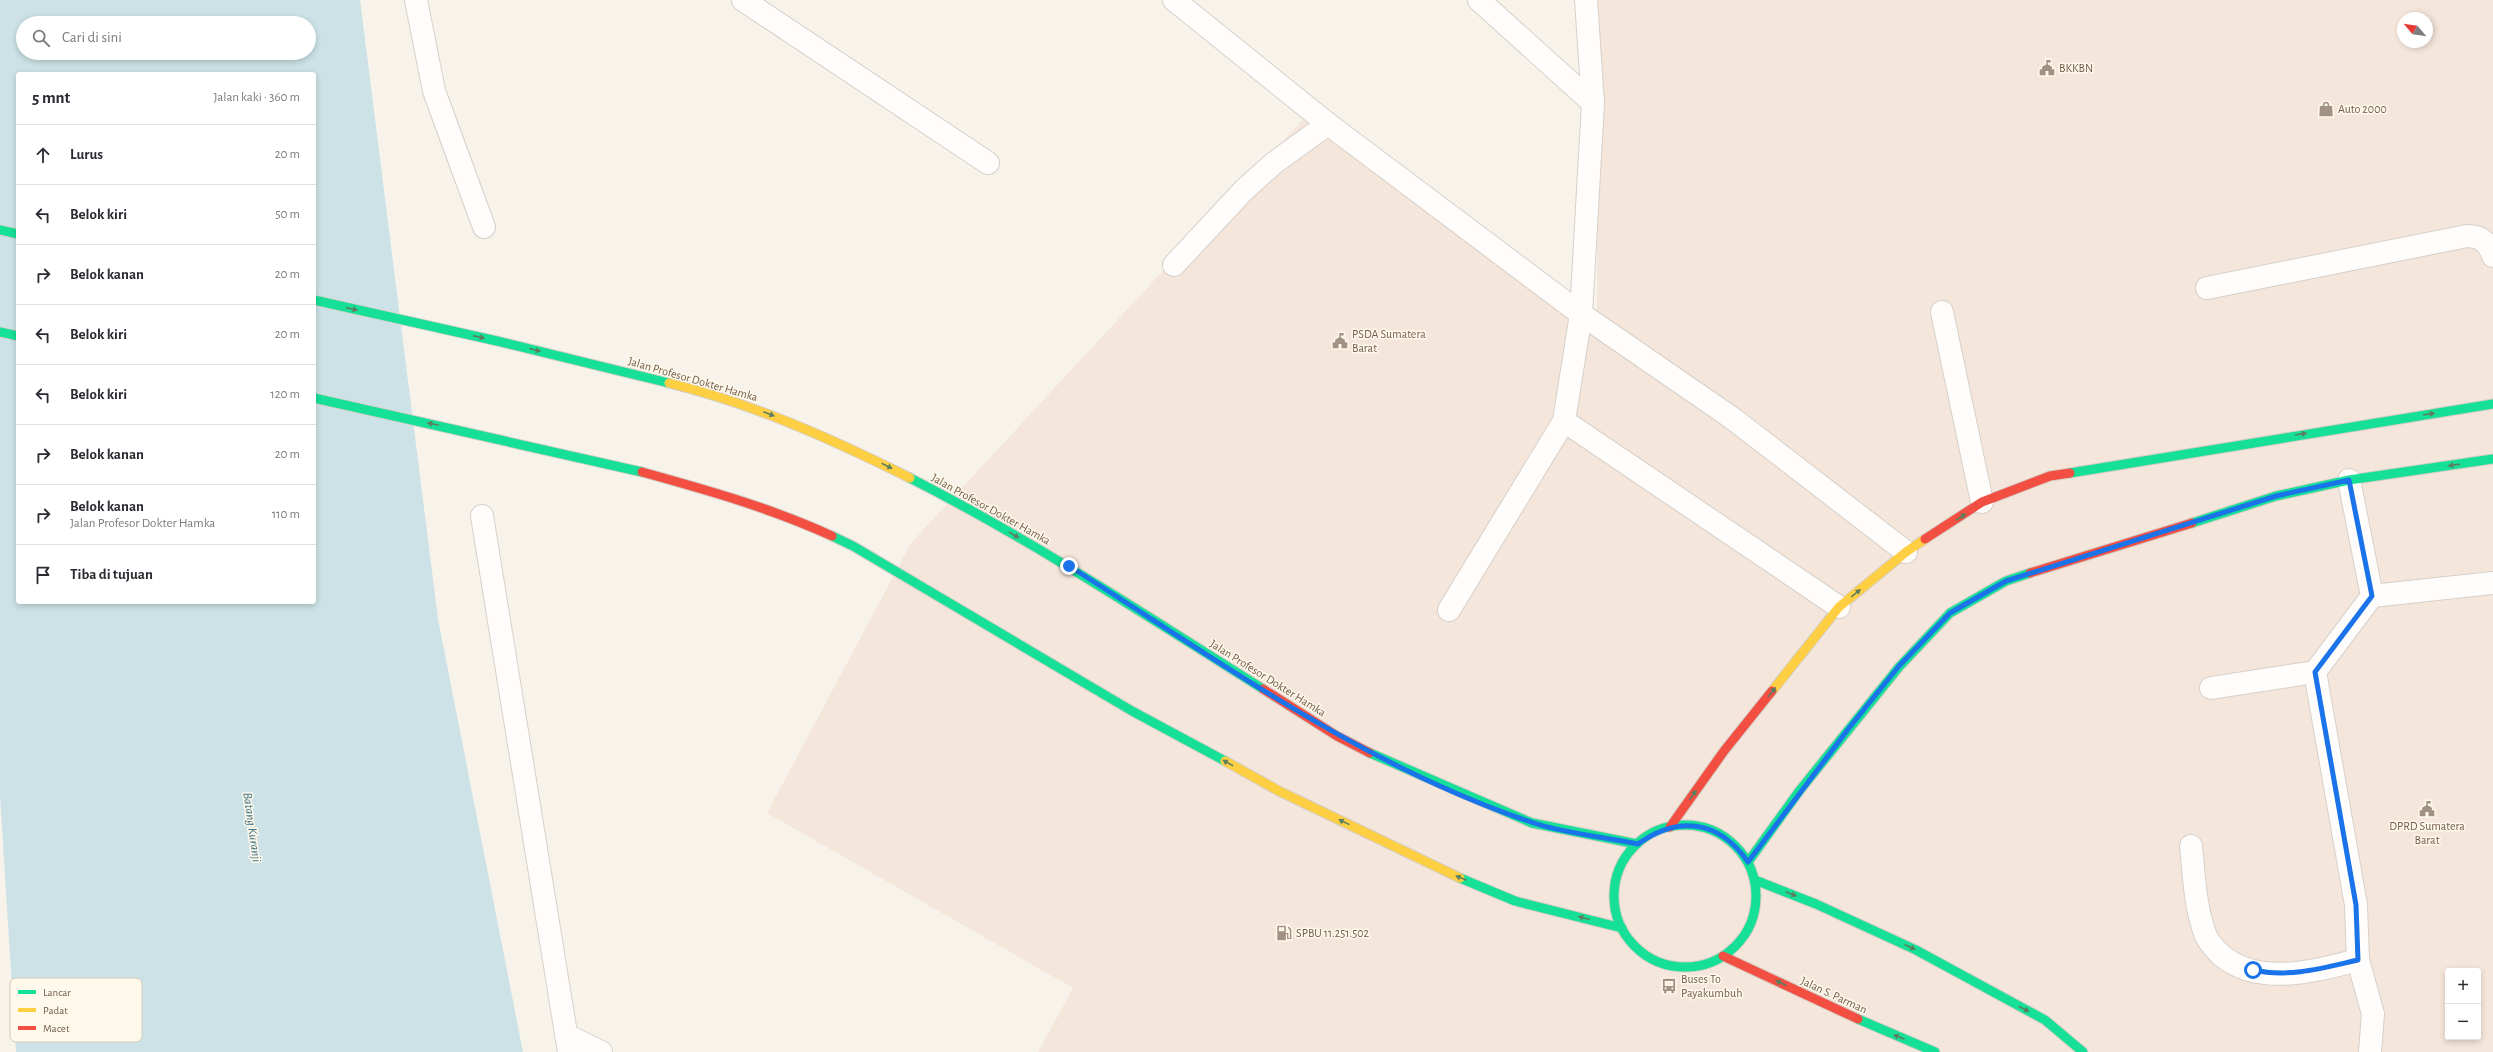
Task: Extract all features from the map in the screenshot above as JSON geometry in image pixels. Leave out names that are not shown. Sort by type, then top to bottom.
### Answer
[{"type":"main road","points":[[0,230],[16,234]]},
{"type":"main road","name":"Jalan Profesor Dokter Hamka","points":[[316,300],[497,341],[684,387],[753,408],[836,440],[949,498],[1069,566],[1338,736],[1388,763],[1532,823],[1638,844]]},
{"type":"main road","points":[[0,332],[16,336]]},
{"type":"main road","points":[[316,398],[472,432],[631,469],[738,499],[793,518],[853,546],[1132,711],[1279,791],[1437,868],[1515,901],[1622,928]]},
{"type":"main road","points":[[1670,827],[1724,751],[1839,607],[1906,552],[1982,502],[2050,476],[2493,404]]},
{"type":"main road","points":[[1748,862],[1800,790],[1899,666],[1950,613],[2006,581],[2276,496],[2349,480],[2493,459]]},
{"type":"main road","points":[[1670,827],[1700,827],[1715,831],[1728,839],[1748,862],[1754,880],[1756,899],[1752,922],[1740,941],[1723,956],[1705,964],[1686,967],[1666,965],[1648,957],[1633,944],[1622,928],[1616,911],[1614,892],[1618,874],[1626,858],[1638,844],[1653,833],[1670,827]]},
{"type":"main road","points":[[1754,880],[1816,904],[1916,950],[2045,1020],[2083,1052]]},
{"type":"main road","name":"Jalan S. Parman","points":[[1723,956],[1874,1026],[1935,1052]]},
{"type":"street","points":[[416,0],[434,91],[484,227]]},
{"type":"street","points":[[743,0],[988,163]]},
{"type":"street","points":[[1174,0],[1328,124],[1581,314],[1732,418],[1906,552]]},
{"type":"street","points":[[1479,0],[1593,103]]},
{"type":"street","points":[[1449,610],[1564,421],[1581,314],[1593,103],[1586,0]]},
{"type":"street","points":[[1174,265],[1244,190],[1274,163],[1328,124]]},
{"type":"street","points":[[2207,288],[2467,236],[2484,241],[2491,248],[2493,256]]},
{"type":"street","points":[[1942,312],[1982,502]]},
{"type":"street","points":[[1564,421],[1839,607]]},
{"type":"street","points":[[2349,480],[2372,596]]},
{"type":"street","points":[[482,516],[568,1044],[601,1052]]},
{"type":"street","points":[[2211,688],[2315,672],[2372,596],[2493,583]]},
{"type":"street","points":[[2315,672],[2356,905],[2358,960],[2373,1014],[2370,1052]]},
{"type":"street","points":[[2191,846],[2194,887],[2206,936],[2211,945],[2231,962],[2271,974],[2290,974],[2358,960]]},
{"type":"shaded area","points":[[1598,0],[2493,0],[2493,1052],[1038,1052],[1073,988],[767,813],[911,543],[1310,112],[1597,323]]},
{"type":"water","name":"Batang Kuranji","points":[[0,0],[360,0],[438,619],[523,1052],[16,1052],[15,1042],[142,1042],[142,978],[11,978],[0,796]]},
{"type":"traffic: fast","points":[[0,230],[16,234]]},
{"type":"traffic: fast","points":[[316,300],[497,341],[669,383]]},
{"type":"traffic: fast","points":[[0,332],[16,336]]},
{"type":"traffic: fast","points":[[316,398],[642,472]]},
{"type":"traffic: fast","points":[[2070,473],[2493,404]]},
{"type":"traffic: fast","points":[[2192,523],[2276,496],[2349,480],[2493,459]]},
{"type":"traffic: fast","points":[[910,478],[1045,553],[1263,689]]},
{"type":"traffic: fast","points":[[832,536],[853,546],[1132,711],[1225,761]]},
{"type":"traffic: fast","points":[[1748,862],[1800,790],[1899,667],[1950,613],[2006,581],[2030,573]]},
{"type":"traffic: fast","points":[[1370,753],[1532,823],[1637,844]]},
{"type":"traffic: fast","points":[[1685,825],[1705,828],[1712,831],[1730,841],[1740,851],[1753,876],[1756,896],[1753,916],[1750,923],[1740,941],[1730,951],[1705,964],[1685,967],[1665,964],[1658,961],[1640,951],[1630,941],[1617,916],[1614,896],[1617,876],[1620,869],[1630,851],[1640,841],[1665,828],[1685,825]]},
{"type":"traffic: fast","points":[[1460,878],[1515,901],[1622,928]]},
{"type":"traffic: fast","points":[[1755,880],[1816,904],[1916,950],[2045,1020],[2083,1052]]},
{"type":"traffic: fast","points":[[1858,1019],[1935,1052]]},
{"type":"traffic: slow","points":[[669,383],[732,401],[762,412],[822,436],[910,478]]},
{"type":"traffic: slow","points":[[1772,691],[1839,607],[1906,552],[1925,539]]},
{"type":"traffic: slow","points":[[1225,761],[1279,791],[1460,878]]},
{"type":"traffic: jam","points":[[642,472],[762,508],[832,536]]},
{"type":"traffic: jam","points":[[1925,539],[1982,502],[2050,476],[2070,473]]},
{"type":"traffic: jam","points":[[2030,573],[2192,523]]},
{"type":"traffic: jam","points":[[1263,689],[1337,736],[1370,753]]},
{"type":"traffic: jam","points":[[1670,827],[1724,751],[1772,691]]},
{"type":"traffic: jam","points":[[1723,956],[1858,1019]]},
{"type":"place","name":"BKKBN","points":[[2047,68]]},
{"type":"place","name":"Auto 2000","points":[[2326,109]]},
{"type":"place","name":"PSDA Sumatera Barat","points":[[1340,341]]},
{"type":"place","name":"DPRD Sumatera Barat","points":[[2427,809]]},
{"type":"place","name":"SPBU 11.251.502","points":[[1284,933]]},
{"type":"place","name":"Buses To Payakumbuh","points":[[1669,986]]},
{"type":"route","points":[[1069,566],[1338,736],[1388,763],[1440,786],[1532,823],[1638,844],[1653,833],[1670,827],[1685,825],[1700,827],[1715,831],[1728,839],[1740,850],[1748,862],[1800,790],[1899,666],[1950,613],[2006,581],[2276,496],[2349,480],[2365,552],[2372,596],[2315,672],[2356,905],[2358,960],[2322,969],[2290,974],[2271,974],[2253,970]]}]
